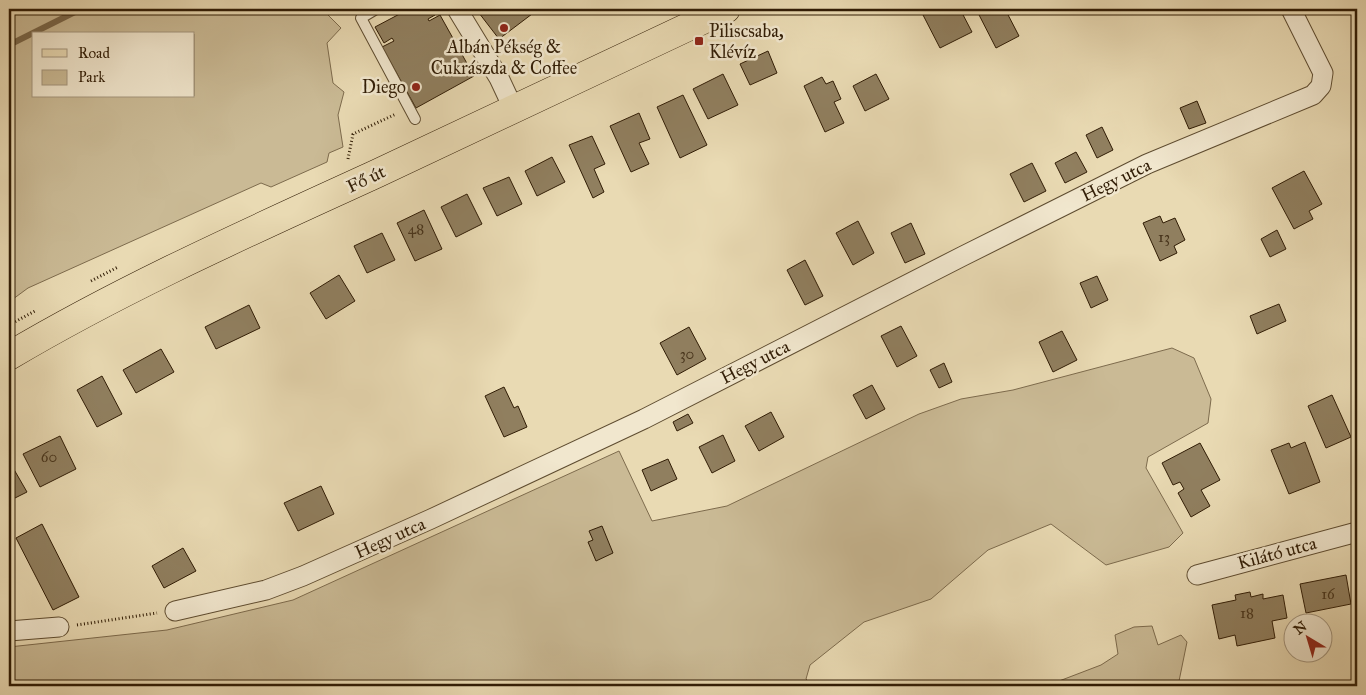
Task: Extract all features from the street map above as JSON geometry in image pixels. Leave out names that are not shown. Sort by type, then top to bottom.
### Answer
[{"type":"main road","name":"Fő út","points":[[9,356],[136,287],[220,245],[514,110],[726,9]]},
{"type":"street","points":[[457,9],[499,78],[514,110]]},
{"type":"street","name":"Hegy utca","points":[[175,610],[266,590],[303,576],[431,519],[644,419],[1147,164],[1313,95],[1321,86],[1323,74],[1291,9]]},
{"type":"street","name":"Kilátó utca","points":[[1197,574],[1357,532]]},
{"type":"street","points":[[9,631],[58,627]]},
{"type":"lane","points":[[376,9],[361,18],[415,119]]},
{"type":"path","points":[[341,163],[350,159],[353,134],[409,108]]},
{"type":"path","points":[[90,281],[124,264]]},
{"type":"path","points":[[9,325],[41,308]]},
{"type":"path","points":[[58,627],[175,610]]},
{"type":"green space","points":[[9,9],[322,9],[341,28],[327,43],[333,83],[344,92],[338,115],[343,147],[329,153],[327,162],[271,187],[261,183],[28,288],[9,302]]},
{"type":"green space","points":[[1172,348],[1194,358],[1211,399],[1208,423],[1148,457],[1146,468],[1183,533],[1169,547],[1106,565],[1051,524],[988,550],[931,599],[864,622],[810,665],[806,679],[812,686],[11,686],[9,677],[9,647],[167,630],[293,600],[619,451],[652,521],[727,506],[919,414],[961,399],[1013,390]]},
{"type":"green space","points":[[1152,626],[1158,645],[1181,635],[1187,642],[1178,686],[1046,686],[1101,665],[1118,654],[1115,635],[1134,627]]},
{"type":"building","points":[[409,9],[432,9],[435,15],[428,19],[429,21],[440,15],[474,76],[416,108],[382,47],[394,41],[392,38],[384,43],[375,27]]},
{"type":"building","points":[[484,9],[528,9],[532,14],[499,39],[479,13]]},
{"type":"building","points":[[930,9],[960,9],[972,32],[940,48],[922,13]]},
{"type":"building","points":[[976,9],[1005,9],[1019,36],[996,48]]},
{"type":"building","points":[[768,51],[777,73],[750,85],[740,64]]},
{"type":"building","points":[[723,74],[738,105],[708,119],[693,89]]},
{"type":"building","points":[[876,74],[889,99],[865,111],[853,86]]},
{"type":"building","points":[[822,77],[826,84],[833,81],[841,99],[834,102],[844,123],[825,132],[804,86]]},
{"type":"building","points":[[683,95],[707,145],[680,158],[657,107]]},
{"type":"building","points":[[1197,101],[1206,123],[1189,129],[1180,108]]},
{"type":"building","points":[[639,113],[650,139],[639,143],[649,164],[631,172],[610,126]]},
{"type":"building","points":[[1102,127],[1113,150],[1097,158],[1086,135]]},
{"type":"building","points":[[592,136],[605,164],[594,169],[604,192],[593,198],[569,145]]},
{"type":"building","points":[[1076,152],[1087,172],[1065,183],[1055,163]]},
{"type":"building","points":[[552,157],[565,182],[537,196],[525,171]]},
{"type":"building","points":[[1032,163],[1046,191],[1024,202],[1010,174]]},
{"type":"building","points":[[1304,171],[1322,204],[1309,211],[1313,219],[1294,229],[1272,188]]},
{"type":"building","points":[[509,177],[522,204],[497,216],[483,188]]},
{"type":"building","points":[[467,194],[482,224],[456,237],[441,207]]},
{"type":"building","points":[[424,210],[442,249],[415,261],[397,223]]},
{"type":"building","points":[[1160,216],[1163,223],[1175,218],[1185,240],[1174,246],[1177,253],[1160,261],[1143,223]]},
{"type":"building","points":[[858,221],[874,253],[853,265],[836,233]]},
{"type":"building","points":[[911,223],[925,254],[905,263],[891,233]]},
{"type":"building","points":[[1277,230],[1286,249],[1270,257],[1261,239]]},
{"type":"building","points":[[382,233],[395,260],[367,273],[354,246]]},
{"type":"building","points":[[805,260],[823,296],[805,305],[787,270]]},
{"type":"building","points":[[339,275],[355,301],[326,319],[310,293]]},
{"type":"building","points":[[1097,276],[1108,300],[1091,308],[1080,283]]},
{"type":"building","points":[[1279,304],[1286,321],[1257,334],[1250,316]]},
{"type":"building","points":[[249,305],[260,328],[216,349],[205,327]]},
{"type":"building","points":[[901,326],[917,356],[897,367],[881,336]]},
{"type":"building","points":[[689,327],[706,359],[677,375],[660,343]]},
{"type":"building","points":[[1062,331],[1077,360],[1053,372],[1039,342]]},
{"type":"building","points":[[161,349],[174,372],[136,393],[123,370]]},
{"type":"building","points":[[944,363],[952,382],[939,388],[930,370]]},
{"type":"building","points":[[102,376],[122,414],[97,427],[77,390]]},
{"type":"building","points":[[872,385],[885,409],[866,419],[853,395]]},
{"type":"building","points":[[504,387],[514,408],[518,406],[527,427],[504,437],[485,396]]},
{"type":"building","points":[[1332,395],[1351,437],[1326,448],[1308,406]]},
{"type":"building","points":[[771,412],[784,437],[759,451],[745,426]]},
{"type":"building","points":[[688,414],[693,423],[677,431],[673,422]]},
{"type":"building","points":[[723,435],[735,461],[712,473],[699,447]]},
{"type":"building","points":[[60,436],[76,469],[40,487],[23,454]]},
{"type":"building","points":[[1305,442],[1320,482],[1289,494],[1271,450],[1289,443],[1291,448]]},
{"type":"building","points":[[1200,443],[1220,480],[1201,490],[1210,506],[1191,517],[1178,493],[1184,489],[1180,482],[1173,485],[1162,463]]},
{"type":"building","points":[[668,459],[677,479],[651,491],[642,470]]},
{"type":"building","points":[[12,466],[27,492],[9,501],[9,468]]},
{"type":"building","points":[[321,486],[334,514],[298,531],[284,503]]},
{"type":"building","points":[[42,524],[79,597],[53,610],[16,538]]},
{"type":"building","points":[[602,526],[613,553],[596,561],[588,542],[593,540],[589,531]]},
{"type":"building","points":[[183,548],[196,571],[164,588],[152,566]]},
{"type":"building","points":[[1346,575],[1351,604],[1306,612],[1300,584]]},
{"type":"building","points":[[1250,592],[1251,597],[1263,594],[1263,599],[1283,595],[1286,612],[1284,612],[1284,619],[1272,621],[1275,638],[1237,646],[1235,635],[1219,639],[1212,605],[1236,600],[1235,595]]},
{"type":"waterway","points":[[35,32],[81,9]]},
{"type":"waterway","points":[[9,45],[32,34]]},
{"type":"place","name":"Albán Pékség & Cukrászda & Coffee","points":[[504,28]]},
{"type":"place","name":"Piliscsaba, Klévíz","points":[[699,41]]},
{"type":"place","name":"Diego","points":[[416,87]]}]
